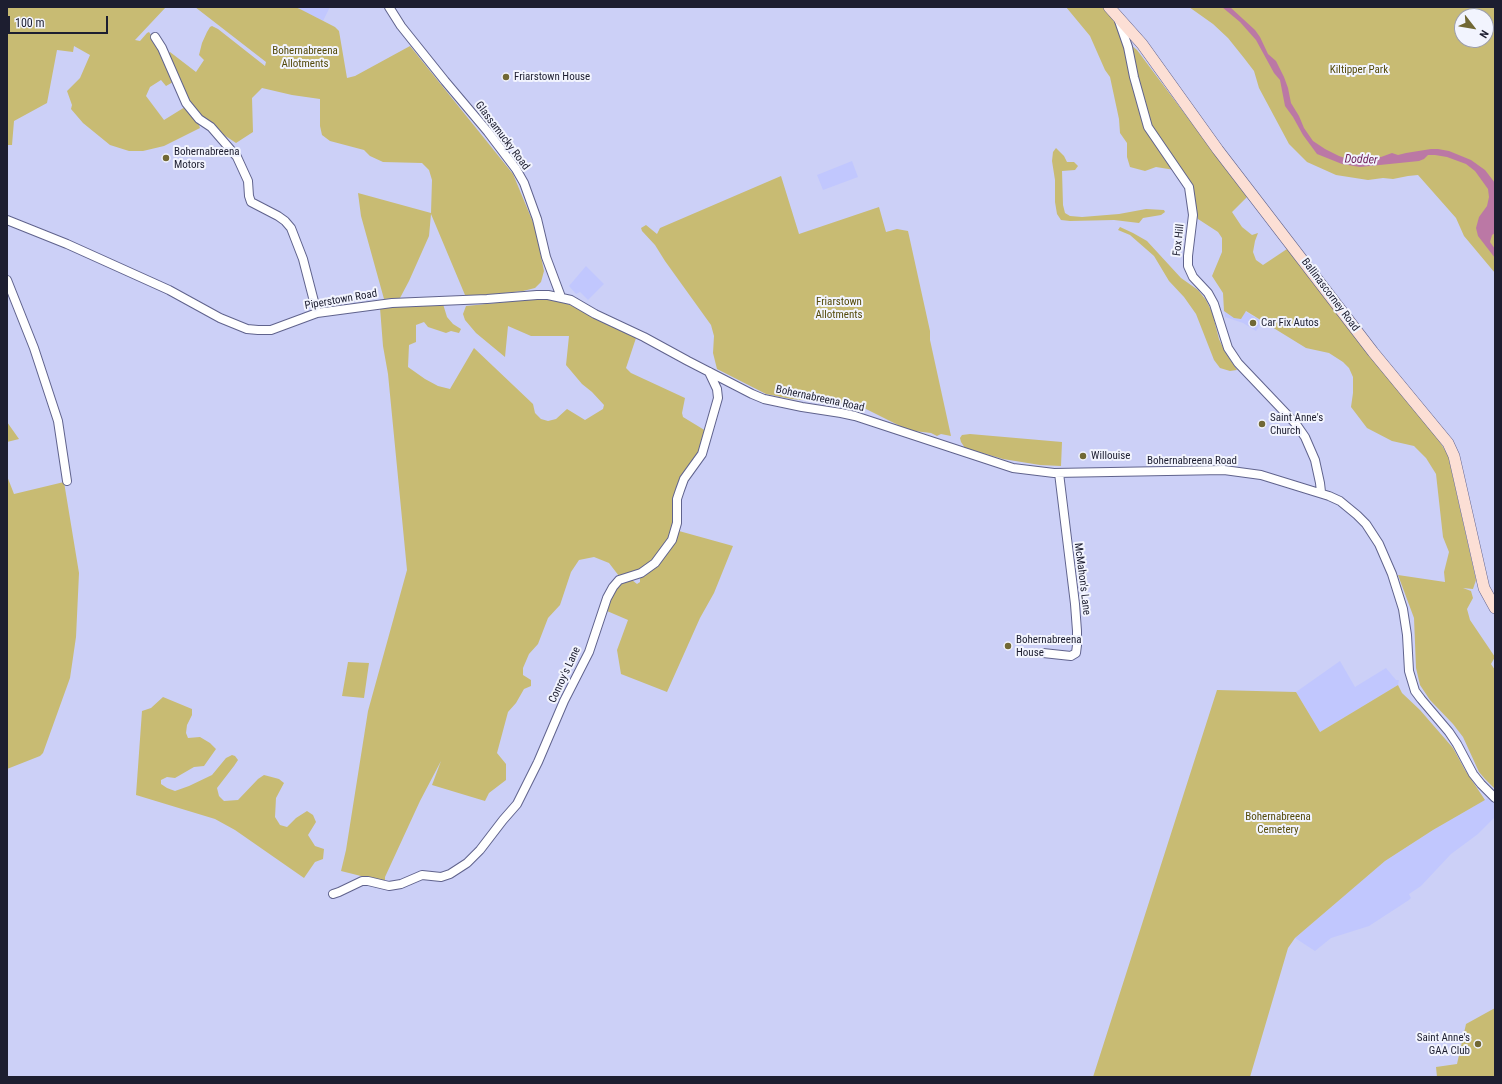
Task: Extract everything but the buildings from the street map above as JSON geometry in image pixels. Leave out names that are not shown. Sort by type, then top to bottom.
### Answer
[{"type":"main road","name":"Ballinascorney Road","points":[[1112,10],[1142,44],[1218,150],[1373,352],[1448,443],[1454,456],[1484,588],[1495,608]]},
{"type":"street","name":"Glassamucky Road","points":[[389,7],[401,26],[488,132],[516,169],[524,183],[537,219],[546,257],[561,297]]},
{"type":"street","name":"Fox Hill","points":[[1112,10],[1128,47],[1148,127],[1189,186],[1193,215],[1188,266],[1193,277],[1208,293],[1214,304],[1228,348],[1238,363],[1296,424],[1305,437],[1315,460],[1321,492]]},
{"type":"street","points":[[155,37],[162,48],[186,103],[199,119],[211,127],[237,157],[248,181],[251,202],[278,216],[291,228],[303,259],[317,313]]},
{"type":"street","name":"Piperstown Road","points":[[7,220],[67,244],[169,290],[220,318],[247,329],[271,330],[317,313],[392,303],[487,299],[537,295],[561,297]]},
{"type":"street","points":[[7,280],[34,348],[58,421],[67,481]]},
{"type":"street","name":"Bohernabreena Road","points":[[561,297],[571,300],[615,324],[644,337],[709,372],[764,399],[855,416],[1012,468],[1059,473],[1224,470],[1261,475],[1321,492],[1340,501],[1366,524],[1379,544],[1392,574],[1403,609],[1407,635],[1409,671],[1415,691],[1449,732],[1473,774],[1495,798]]},
{"type":"street","name":"Conroy's Lane","points":[[333,894],[362,881],[389,886],[401,884],[422,875],[442,877],[450,874],[467,863],[480,850],[517,804],[589,652],[607,598],[613,587],[619,580],[641,573],[655,563],[672,540],[677,523],[677,499],[684,479],[702,454],[718,398],[717,389],[709,372]]},
{"type":"street","name":"McMahon's Lane","points":[[1043,653],[1071,656],[1076,653],[1077,645],[1075,604],[1059,473]]},
{"type":"shaded area","points":[[295,7],[330,7],[323,21]]},
{"type":"shaded area","points":[[852,161],[858,177],[823,190],[817,175]]},
{"type":"shaded area","points":[[586,266],[604,284],[588,300],[580,292],[576,294],[569,286]]},
{"type":"shaded area","points":[[1224,298],[1262,322],[1256,331],[1243,323],[1225,317]]},
{"type":"shaded area","points":[[1340,661],[1355,687],[1386,668],[1396,680],[1399,680],[1398,685],[1320,732],[1296,692]]},
{"type":"shaded area","points":[[1488,798],[1495,804],[1495,817],[1478,834],[1451,854],[1421,886],[1409,894],[1411,898],[1409,900],[1369,926],[1331,938],[1315,951],[1295,938],[1385,861],[1433,830]]},
{"type":"green space","points":[[7,7],[166,7],[135,40],[140,41],[149,32],[159,47],[175,81],[166,86],[161,80],[150,87],[146,96],[164,120],[185,107],[198,122],[200,128],[164,146],[143,151],[129,151],[110,145],[83,123],[71,109],[72,105],[67,91],[80,78],[90,55],[74,46],[73,52],[57,50],[47,103],[14,121],[12,145],[7,145]]},
{"type":"green space","name":"Bohernabreena Allotments","points":[[195,7],[295,7],[300,9],[335,27],[339,31],[347,78],[355,76],[410,46],[513,174],[535,227],[544,271],[541,282],[535,288],[523,291],[485,295],[465,295],[431,214],[429,236],[400,298],[384,299],[361,216],[358,193],[431,213],[432,180],[429,170],[422,163],[383,162],[370,156],[364,150],[330,141],[322,135],[320,126],[320,99],[292,95],[262,88],[252,98],[253,132],[236,143],[224,135],[213,124],[204,119],[189,101],[168,56],[169,53],[170,52],[196,72],[204,60],[199,55],[202,43],[207,32],[212,26],[218,29],[265,66],[266,62]]},
{"type":"green space","points":[[1066,7],[1103,7],[1112,17],[1124,39],[1137,50],[1247,197],[1232,212],[1242,227],[1252,235],[1258,233],[1253,252],[1256,260],[1263,265],[1287,249],[1370,356],[1438,439],[1448,455],[1476,580],[1473,589],[1463,588],[1471,591],[1473,598],[1467,609],[1470,620],[1495,657],[1491,664],[1495,670],[1495,789],[1479,772],[1463,737],[1430,700],[1420,685],[1416,668],[1414,618],[1398,575],[1445,582],[1444,572],[1449,552],[1443,537],[1436,474],[1426,458],[1414,446],[1392,441],[1367,428],[1351,407],[1353,377],[1349,368],[1343,362],[1329,353],[1306,348],[1246,311],[1241,319],[1234,318],[1224,311],[1223,293],[1212,276],[1222,252],[1222,238],[1218,232],[1198,219],[1181,171],[1156,167],[1145,171],[1130,167],[1127,157],[1127,143],[1120,133],[1119,119],[1110,77],[1105,70],[1090,36]]},
{"type":"green space","name":"Kiltipper Park","points":[[1189,7],[1495,7],[1495,273],[1464,236],[1456,218],[1418,175],[1393,179],[1383,178],[1368,180],[1336,175],[1307,162],[1289,144],[1259,88],[1254,71],[1228,38],[1213,24]]},
{"type":"green space","points":[[1056,148],[1064,156],[1067,162],[1074,162],[1078,166],[1075,170],[1062,171],[1063,205],[1065,213],[1070,216],[1082,217],[1119,214],[1146,209],[1164,210],[1165,212],[1161,215],[1143,218],[1139,223],[1114,220],[1061,220],[1057,214],[1055,202],[1055,180],[1052,161],[1053,152]]},
{"type":"green space","name":"Friarstown Allotments","points":[[781,176],[799,234],[879,207],[886,232],[897,229],[908,231],[951,436],[941,434],[937,436],[931,433],[914,431],[902,427],[864,408],[849,404],[791,399],[766,394],[717,369],[713,353],[714,336],[711,325],[655,245],[641,228],[646,225],[657,234],[660,228]]},
{"type":"green space","points":[[1120,227],[1147,241],[1181,278],[1198,290],[1206,300],[1212,312],[1219,339],[1225,352],[1237,370],[1230,371],[1220,368],[1214,360],[1196,314],[1184,297],[1169,281],[1154,256],[1130,235],[1118,230]]},
{"type":"green space","points":[[546,298],[562,301],[636,338],[626,368],[631,373],[685,398],[682,413],[683,417],[706,431],[697,457],[687,471],[672,532],[666,544],[656,556],[645,566],[636,571],[619,576],[609,563],[594,557],[579,560],[571,572],[560,605],[548,618],[538,644],[529,654],[523,668],[523,675],[531,680],[531,686],[524,689],[516,703],[508,712],[497,753],[506,764],[506,780],[489,793],[485,801],[432,785],[441,761],[420,801],[385,877],[385,882],[341,871],[346,850],[368,711],[407,570],[380,308],[443,304],[447,317],[453,324],[461,329],[459,333],[451,331],[446,333],[428,327],[424,322],[416,325],[416,342],[409,345],[408,367],[425,379],[438,386],[450,389],[474,348],[533,404],[535,413],[541,419],[548,421],[556,419],[567,409],[585,420],[603,409],[604,405],[582,384],[566,365],[569,336],[531,336],[508,326],[505,357],[476,333],[465,320],[463,314],[466,306]]},
{"type":"green space","points":[[7,422],[19,439],[7,442]]},
{"type":"green space","points":[[970,434],[1062,442],[1061,466],[1040,465],[1003,459],[965,448],[960,438],[962,435]]},
{"type":"green space","points":[[7,476],[14,494],[64,482],[79,573],[76,637],[70,678],[43,753],[40,756],[7,769]]},
{"type":"green space","points":[[679,531],[733,546],[714,593],[700,618],[667,692],[621,674],[617,650],[628,620],[607,611],[612,594],[619,585],[632,580],[637,584],[640,582],[640,577]]},
{"type":"green space","points":[[348,662],[369,663],[364,698],[342,696]]},
{"type":"green space","name":"Bohernabreena Cemetery","points":[[1398,685],[1402,693],[1420,710],[1453,748],[1465,770],[1485,800],[1433,830],[1385,861],[1295,938],[1288,948],[1250,1077],[1093,1077],[1217,690],[1296,692],[1320,732]]},
{"type":"green space","points":[[163,697],[192,709],[192,715],[187,725],[186,733],[188,738],[200,737],[216,749],[204,766],[194,767],[175,778],[167,777],[161,780],[161,784],[175,791],[189,786],[212,775],[226,758],[232,755],[238,760],[217,788],[219,796],[224,801],[238,800],[258,779],[264,775],[279,779],[284,783],[276,798],[275,817],[280,825],[287,827],[296,818],[307,811],[313,815],[316,822],[308,835],[315,846],[324,849],[323,859],[315,862],[304,878],[235,830],[215,819],[136,795],[142,711],[151,708]]},
{"type":"green space","name":"Saint Anne's GAA Club","points":[[1495,1008],[1495,1077],[1437,1077],[1436,1067],[1457,1064],[1466,1024]]},
{"type":"water","name":"Dodder","points":[[1222,7],[1230,7],[1255,30],[1268,54],[1276,61],[1284,77],[1291,103],[1304,128],[1313,141],[1325,149],[1348,159],[1360,155],[1381,157],[1392,153],[1398,155],[1438,149],[1449,151],[1471,160],[1485,170],[1495,183],[1495,233],[1492,235],[1490,242],[1495,249],[1495,258],[1478,236],[1476,228],[1479,217],[1487,206],[1489,197],[1488,189],[1475,171],[1466,164],[1447,157],[1435,155],[1428,155],[1419,161],[1360,167],[1342,164],[1317,154],[1285,106],[1280,80],[1274,73],[1256,40],[1240,22]]},
{"type":"place","name":"Friarstown House","points":[[506,77]]},
{"type":"place","name":"Bohernabreena Motors","points":[[166,158]]},
{"type":"place","name":"Car Fix Autos","points":[[1253,323]]},
{"type":"place","name":"Saint Anne's Church","points":[[1262,424]]},
{"type":"place","name":"Willouise","points":[[1083,456]]},
{"type":"place","name":"Bohernabreena House","points":[[1008,646]]},
{"type":"place","name":"Saint Anne's GAA Club","points":[[1478,1044]]}]
